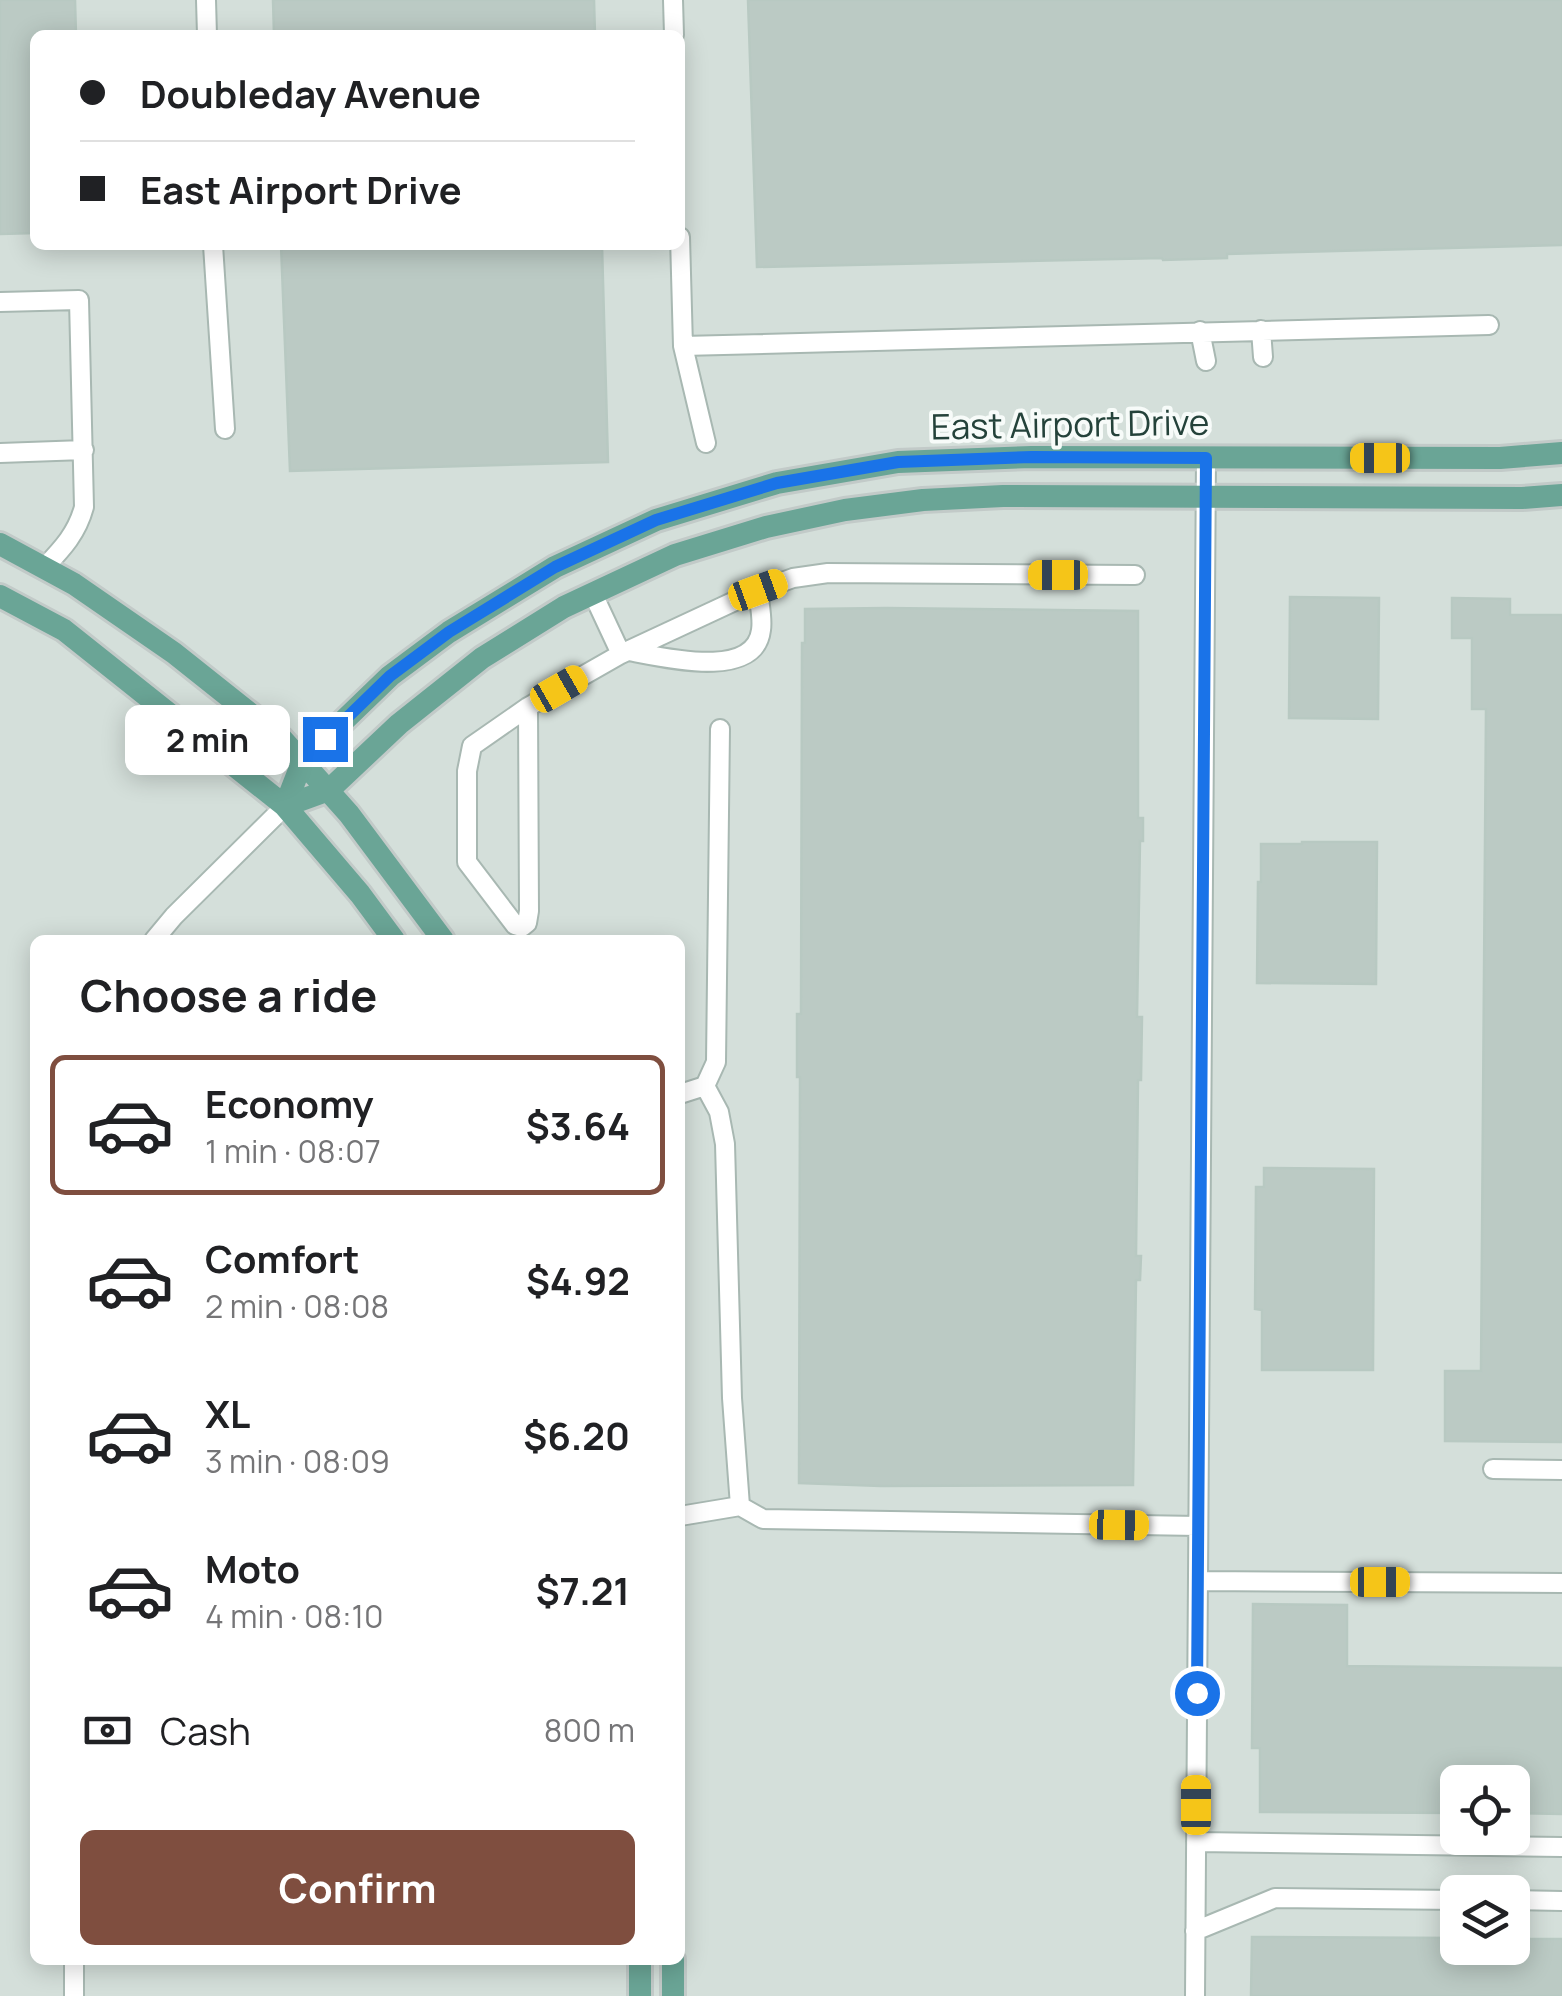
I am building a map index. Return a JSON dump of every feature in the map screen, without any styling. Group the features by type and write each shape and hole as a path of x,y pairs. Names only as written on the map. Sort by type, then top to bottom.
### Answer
{"main road":[{"name":"East Airport Drive","path":"285,806 303,760 390,676 449,632 555,567 656,520 777,483 898,462 1032,457 1500,458 1562,453"},
{"name":"East Airport Drive","path":"285,806 329,790 399,724 482,658 564,607 675,556 766,527 845,510 987,497 1562,495"},
{"path":"0,544 74,584 174,654 282,738 349,814 439,935"},
{"path":"0,596 64,630 285,806 390,935"},
{"path":"640,1965 640,1996"},
{"path":"673,1965 673,1996"}],"street":[{"path":"206,0 208,30"},
{"path":"673,0 674,30"},
{"path":"214,250 225,429"},
{"path":"680,250 683,346 706,443"},
{"path":"0,302 79,300 84,506 79,526 68,544 44,568"},
{"path":"683,346 1489,325"},
{"path":"1262,330 1263,357"},
{"path":"1200,332 1206,361"},
{"path":"0,453 84,450"},
{"path":"1194,1996 1206,458"},
{"path":"528,707 529,911 522,926 515,925 468,862 467,772 472,746 528,707 624,652 758,590 793,578 828,573 1136,576"},
{"path":"624,652 712,662 743,658 753,649 761,631 758,590"},
{"path":"593,594 624,652"},
{"path":"685,1092 705,1086 716,1062 720,729"},
{"path":"158,935 285,806"},
{"path":"705,1086 718,1112 725,1144 732,1398 740,1506"},
{"path":"1494,1469 1562,1470"},
{"path":"685,1515 740,1506 763,1519 1198,1526"},
{"path":"1198,1582 1562,1583"},
{"path":"1196,1842 1562,1847"},
{"path":"1195,1931 1274,1898 1440,1900"},
{"path":"1530,1900 1562,1901"},
{"path":"74,1965 74,1996"}],"shaded area":[{"path":"0,0 1562,0 1562,1996 0,1996"}],"building":[{"path":"0,0 75,0 76,30 30,30 30,233 0,234"},
{"path":"273,0 594,0 595,30 274,30"},
{"path":"748,0 1562,0 1562,245 1227,254 1227,258 1163,260 757,267"},
{"path":"281,250 602,250 608,462 290,471"},
{"path":"1290,597 1379,598 1378,719 1289,718"},
{"path":"1452,598 1510,599 1510,615 1562,615 1562,1442 1445,1441 1445,1371 1481,1371 1486,709 1472,709 1472,638 1452,638"},
{"path":"805,609 1138,611 1138,818 1143,818 1143,841 1137,1017 1142,1017 1136,1256 1141,1256 1140,1280 1136,1280 1133,1485 799,1483 797,1014 801,1014"},
{"path":"1377,842 1376,984 1257,983 1261,844"},
{"path":"1264,1168 1374,1169 1373,1370 1262,1370 1262,1310 1255,1309 1256,1187 1264,1187"},
{"path":"1253,1604 1347,1605 1347,1666 1562,1668 1562,1814 1530,1813 1530,1765 1440,1765 1440,1813 1260,1812 1260,1748 1252,1748"},
{"path":"1252,1937 1440,1938 1440,1965 1530,1965 1530,1939 1562,1939 1562,1996 1251,1996"}],"route":[{"path":"325,739 390,676 449,632 555,567 656,520 777,483 898,462 1032,457 1206,458 1197,1693"}]}
